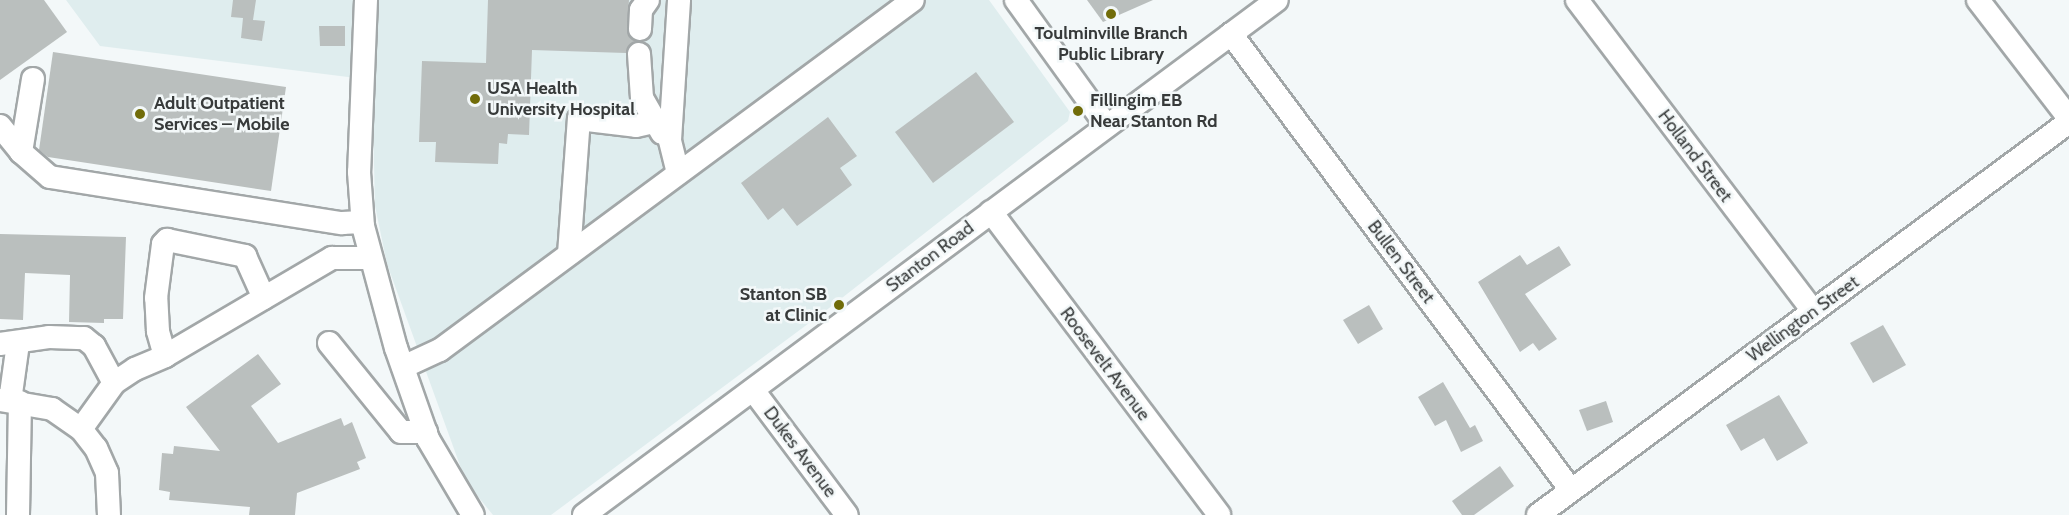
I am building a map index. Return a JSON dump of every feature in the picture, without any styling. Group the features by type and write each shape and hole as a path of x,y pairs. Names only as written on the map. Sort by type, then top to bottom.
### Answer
{"street":[{"path":"366,0 359,172 362,222 370,258 403,367 426,432 437,458 473,515"},
{"path":"640,29 641,10 648,0"},
{"path":"678,173 670,140 679,0"},
{"path":"403,367 440,350 913,0"},
{"path":"1016,0 1107,126"},
{"name":"Holland Street","path":"1577,0 1813,311"},
{"path":"1978,0 2069,120"},
{"name":"Stanton Road","path":"584,515 1231,34 1265,3"},
{"name":"Bullen Street","path":"1231,34 1571,490"},
{"path":"639,54 640,91 654,122 670,140"},
{"path":"21,152 33,79"},
{"path":"569,254 579,119 636,126 654,122"},
{"name":"Wellington Street","path":"1538,515 2069,120"},
{"path":"0,126 21,152 50,177 342,223 362,222"},
{"name":"Roosevelt Avenue","path":"991,212 1220,515"},
{"path":"165,356 158,331 156,298 163,244 167,240 245,256 264,298"},
{"path":"81,429 114,383 165,356 332,258 370,258"},
{"path":"18,515 10,401 9,344 49,337 84,338 94,346 114,383"},
{"path":"329,343 401,432 426,432"},
{"name":"Dukes Avenue","path":"753,390 847,515"},
{"path":"10,401 52,409 81,429 96,448 107,473 109,515"}],"shaded area":[{"path":"66,0 989,0 1070,112 1068,121 824,312 551,515 493,515 466,482 387,264 375,206 372,80 100,46"}],"building":[{"path":"0,0 44,0 67,32 0,80"},
{"path":"233,0 256,0 253,20 265,21 262,41 241,38 243,18 231,17"},
{"name":"USA Health University Hospital","path":"488,0 629,0 627,29 636,41 626,53 532,50 529,135 508,134 507,144 499,143 498,164 435,162 436,142 419,142 422,61 486,63"},
{"name":"Toulminville Branch Public Library","path":"1087,0 1153,0 1103,22"},
{"path":"319,26 345,26 345,46 320,46"},
{"path":"53,52 286,87 271,191 48,157 39,150"},
{"path":"976,72 1014,122 933,183 895,132"},
{"path":"828,117 857,156 840,168 852,185 797,226 783,208 768,220 741,183"},
{"path":"0,234 126,237 123,319 104,319 104,323 69,322 70,275 25,273 23,320 0,319"},
{"path":"1559,246 1571,265 1525,294 1557,339 1539,351 1533,343 1520,352 1478,282 1520,255 1527,265"},
{"path":"1369,305 1383,329 1358,344 1343,320"},
{"path":"1883,325 1906,365 1873,383 1850,343"},
{"path":"258,354 281,384 251,406 278,443 341,418 344,426 352,422 366,458 357,462 360,469 297,493 295,515 249,515 250,507 169,500 170,492 159,490 162,453 173,454 174,446 220,451 186,407"},
{"path":"1443,382 1470,428 1475,425 1483,441 1461,452 1446,420 1435,426 1418,397"},
{"path":"1779,395 1808,443 1777,461 1764,438 1741,451 1726,425"},
{"path":"1606,401 1613,422 1587,431 1579,410"},
{"path":"1500,466 1514,486 1474,515 1462,515 1452,501"}],"place":[{"name":"Toulminville Branch Public Library","path":"1111,14"},
{"name":"USA Health University Hospital","path":"475,99"},
{"name":"Fillingim EB Near Stanton Rd","path":"1078,111"},
{"name":"Adult Outpatient Services – Mobile","path":"140,114"},
{"name":"Stanton SB at Clinic","path":"839,305"}]}
